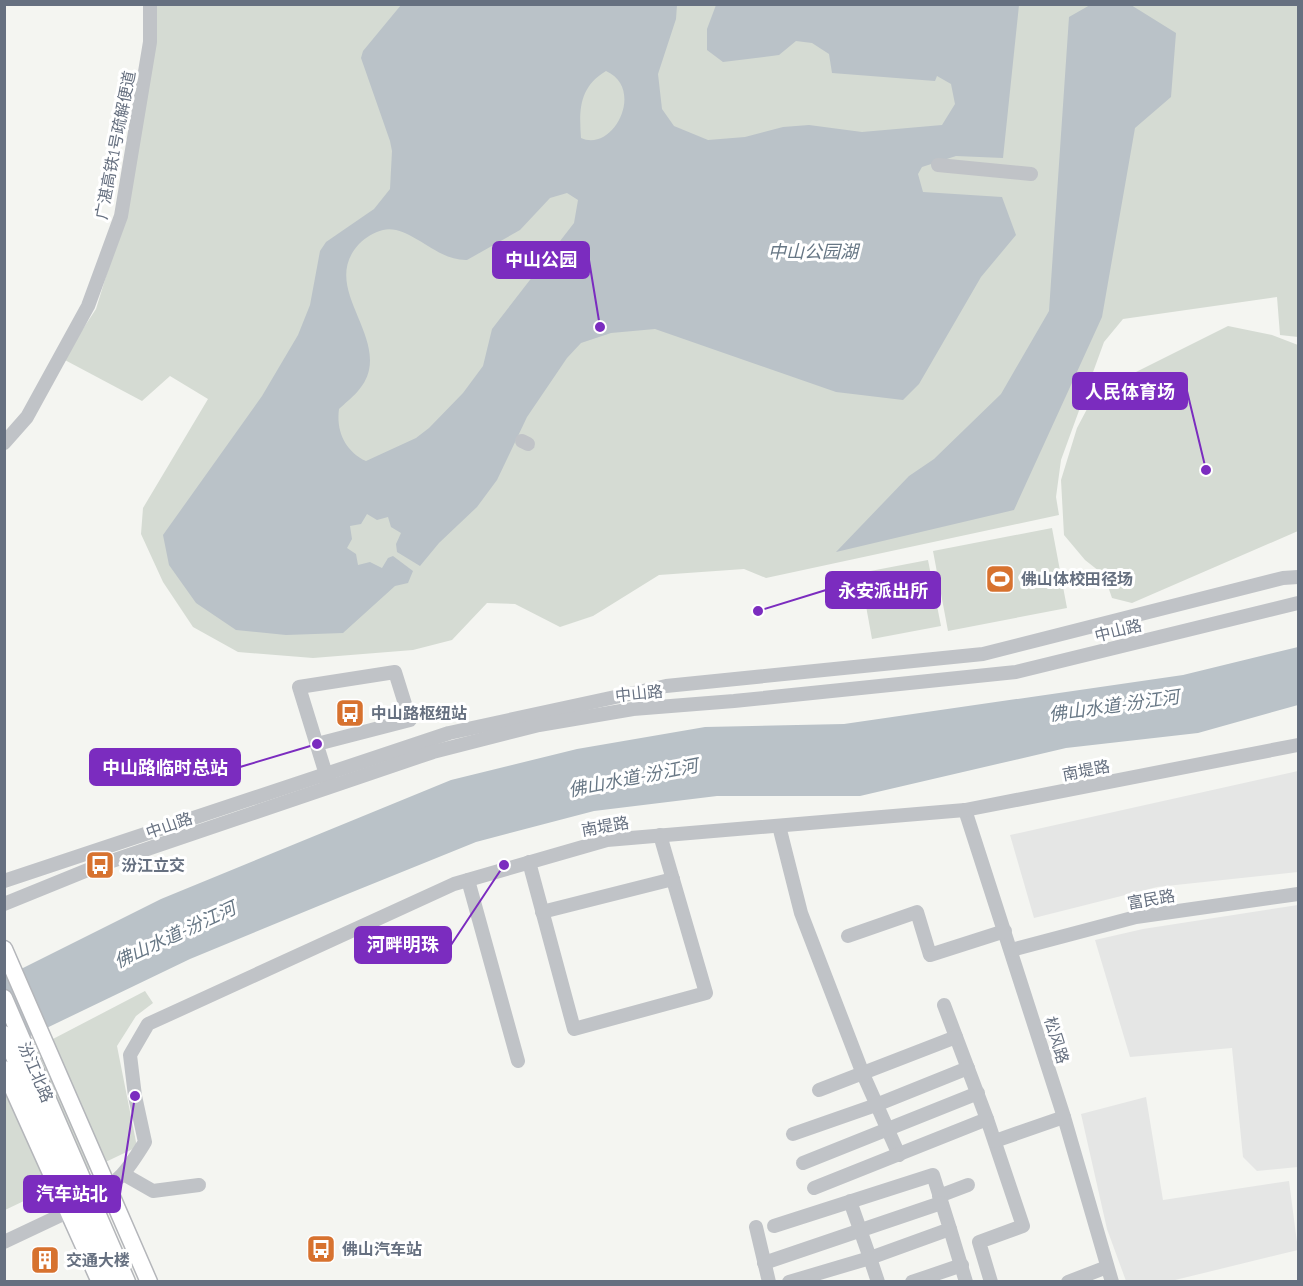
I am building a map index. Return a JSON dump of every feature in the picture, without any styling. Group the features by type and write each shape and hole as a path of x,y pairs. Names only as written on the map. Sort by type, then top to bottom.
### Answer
{"main road":[{"path":"4,950 149,1281"},
{"name":"汾江北路","path":"4,998 57,1154"},
{"name":"汾江北路","path":"4,1034 57,1154"},
{"path":"4,1070 57,1154 113,1281"},
{"path":"57,1154 80,1204 127,1281"},
{"path":"80,1204 100,1281"}],"street":[{"name":"广湛高铁1号疏解便道","path":"4,443 27,417 88,306 121,216 150,42 150,4"},
{"path":"938,165 1031,174"},
{"name":"中山路","path":"4,881 449,733 666,686 983,654 1283,578 1299,576"},
{"name":"中山路","path":"4,904 100,865 434,752 538,725 633,709 1016,672 1299,603"},
{"path":"317,744 411,720 394,672 299,687 330,788"},
{"name":"南堤路","path":"4,1242 108,1189 125,1174 146,1142 135,1096 130,1055 148,1024 468,880 607,840 965,810 1299,745"},
{"name":"松风路","path":"965,810 1064,1117 1112,1281"},
{"path":"779,826 801,913 863,1074 899,1155"},
{"path":"529,862 574,1029 706,993 660,835"},
{"path":"542,912 673,879"},
{"path":"468,880 518,1061"},
{"name":"富民路","path":"1011,950 1136,917 1299,894"},
{"path":"848,936 917,912 930,955 1005,931"},
{"path":"944,1005 978,1093 1023,1226 979,1242 991,1281"},
{"path":"819,1090 957,1037"},
{"path":"793,1134 876,1105 968,1068"},
{"path":"803,1163 978,1093"},
{"path":"995,1141 1064,1117"},
{"path":"814,1188 987,1119"},
{"path":"125,1174 153,1191 199,1185"},
{"path":"774,1226 933,1175 966,1281"},
{"path":"764,1263 940,1200 968,1185"},
{"path":"850,1201 878,1281"},
{"path":"756,1227 769,1281"},
{"path":"789,1281 870,1258 950,1229"},
{"path":"912,1281 962,1265"},
{"path":"1068,1281 1107,1267"}],"shaded area":[{"path":"154,5 1298,5 1298,337 1280,335 1277,297 1123,319 1104,342 1061,460 1056,497 1059,515 766,578 744,569 659,575 593,616 560,627 515,604 487,603 452,640 413,650 313,658 238,652 193,627 163,582 141,534 143,508 208,399 170,376 142,401 63,359 96,309 111,260"},
{"path":"1228,326 1272,335 1298,345 1298,531 1132,603 1112,598 1104,575 1085,560 1064,535 1061,480 1077,428 1096,392"},
{"name":"佛山体校田径场","path":"1052,528 1067,608 948,631 933,551"},
{"path":"928,560 941,626 872,639 860,573"},
{"path":"1298,771 1298,872 1157,887 1034,918 1010,835"},
{"path":"1298,905 1298,1167 1257,1171 1243,1157 1232,1048 1130,1057 1095,940 1143,929"},
{"path":"145,991 153,1003 136,1016 117,1046 137,1147 5,1210 5,1064"},
{"path":"1146,1097 1163,1200 1289,1181 1298,1250 1171,1281 1126,1281 1107,1229 1081,1114"}],"water":[{"name":"中山公园湖","path":"401,5 677,5 676,19 658,74 662,109 674,126 708,140 745,137 783,127 809,125 862,132 942,125 955,104 951,84 937,76 935,81 832,73 829,54 812,43 796,41 779,55 723,62 707,50 707,29 716,5 1019,5 1003,158 956,156 922,167 918,174 923,192 1002,197 1016,235 981,277 919,384 903,400 836,392 655,329 611,333 581,343 567,358 527,417 497,480 477,507 439,543 420,566 397,552 396,544 401,533 391,527 388,517 377,520 367,514 361,524 350,526 352,539 347,548 356,554 358,565 370,562 382,568 388,558 393,556 413,571 408,583 395,586 343,633 286,635 236,630 196,603 169,565 163,535 262,396 298,335 310,305 320,251 326,242 374,209 390,189 392,151 361,58 363,51","holes":["606,71 618,80 623,91 624,104 620,117 614,128 604,136 593,140 581,138 580,118 583,100 590,84","567,193 578,200 574,223 492,329 483,366 463,393 416,438 366,461 352,452 341,432 338,417 339,409 361,387 369,370 370,354 348,290 346,275 349,259 359,244 376,232 393,230 403,232 444,255 467,260 520,230 550,198"]},
{"path":"1090,5 1131,5 1176,33 1171,97 1135,128 1102,317 1014,510 836,552 909,476 934,459 1001,394 1049,311 1069,17"},
{"name":"佛山水道-汾江河","path":"1298,647 1298,705 1198,733 1066,748 860,796 717,796 594,811 476,842 190,959 5,1048 5,977 161,899 451,780 577,749 705,727 844,724 1183,675"}],"place":[{"name":"中山公园","path":"600,327"},
{"name":"人民体育场","path":"1206,470"},
{"name":"佛山体校田径场","path":"1000,579"},
{"name":"永安派出所","path":"758,611"},
{"name":"中山路枢纽站","path":"350,713"},
{"name":"中山路临时总站","path":"317,744"},
{"name":"汾江立交","path":"100,865"},
{"name":"河畔明珠","path":"504,865"},
{"name":"汽车站北","path":"135,1096"},
{"name":"佛山汽车站","path":"321,1249"},
{"name":"交通大楼","path":"45,1260"}]}
